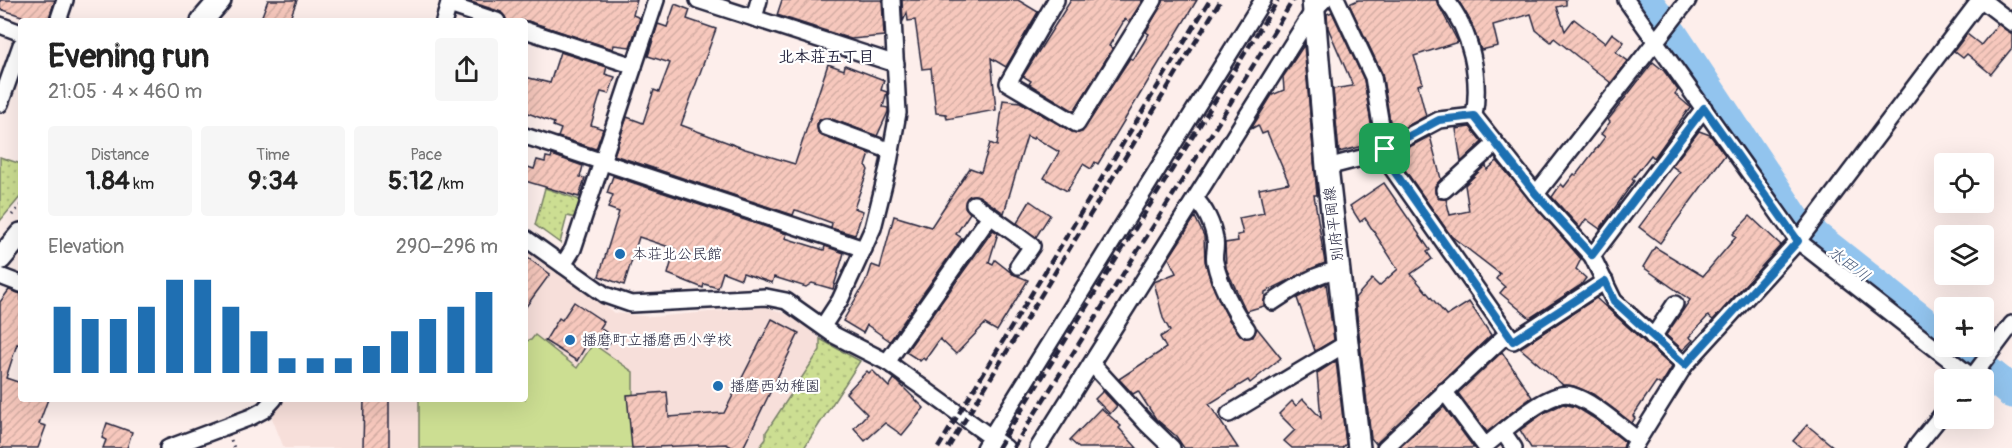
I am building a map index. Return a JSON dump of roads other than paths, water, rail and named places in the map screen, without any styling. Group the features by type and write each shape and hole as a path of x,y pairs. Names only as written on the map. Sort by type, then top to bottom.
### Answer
{"main road":[{"path":"205,18 220,0"},
{"name":"別府平岡線","path":"1317,4 1327,167 1359,448"},
{"path":"0,259 18,238"}],"street":[{"path":"59,18 65,0"},
{"path":"563,265 573,249 656,0"},
{"path":"698,0 896,64"},
{"path":"754,18 759,0"},
{"path":"823,326 840,300 873,228 891,150 898,113 892,0"},
{"path":"1056,0 1008,83 1077,124 1154,0"},
{"path":"987,443 1263,0"},
{"path":"1337,0 1374,77 1387,161 1391,169 1513,341 1605,281"},
{"path":"1446,0 1465,29 1475,82 1474,116 1536,194 1592,255 1614,301 1685,365"},
{"path":"1626,0 1657,40 1798,241 1960,369"},
{"path":"1536,194 1688,0"},
{"path":"1444,391 1485,446 1558,394 1569,394 1635,443 1685,365 1798,241 1981,0 2012,23"},
{"path":"445,18 449,3 489,18"},
{"path":"1038,448 1317,4"},
{"path":"0,25 18,32"},
{"path":"528,31 634,66"},
{"path":"0,104 18,53"},
{"path":"1592,255 1704,108"},
{"path":"1327,167 1373,155 1439,120 1474,116"},
{"path":"826,127 891,150"},
{"path":"528,137 864,249"},
{"path":"1444,190 1495,144"},
{"path":"1195,199 1203,206 1216,240 1214,261 1230,316 1247,329"},
{"path":"974,204 1032,246 1018,266"},
{"path":"887,362 990,216"},
{"path":"528,240 605,295 630,304 766,297 786,301 850,345 887,362 987,443 1006,448"},
{"path":"1273,302 1312,279 1327,272 1339,270"},
{"path":"0,276 18,283"},
{"path":"1653,337 1676,304"},
{"path":"1978,369 2012,324"},
{"path":"1385,448 1507,334"},
{"path":"1229,414 1347,343"},
{"path":"1092,364 1172,448"},
{"path":"168,448 251,417 264,410 271,402"},
{"path":"1915,448 1934,424"},
{"path":"1503,432 1514,448"}],"waterway":[{"name":"水田川","path":"1645,0 1671,34 1796,222 1934,331"},
{"name":"水田川","path":"1968,357 2012,392"}],"railway":[{"path":"938,448 1210,0"},
{"path":"948,448 1221,0"},
{"path":"998,448 1278,0"},
{"path":"1013,448 1209,138 1293,0"}],"place":[{"name":"本荘北公民館","path":"620,254"},
{"name":"播磨町立播磨西小学校","path":"570,340"},
{"name":"播磨西幼稚園","path":"718,386"}],"district":[{"name":"北本荘五丁目","path":"826,57"}]}
